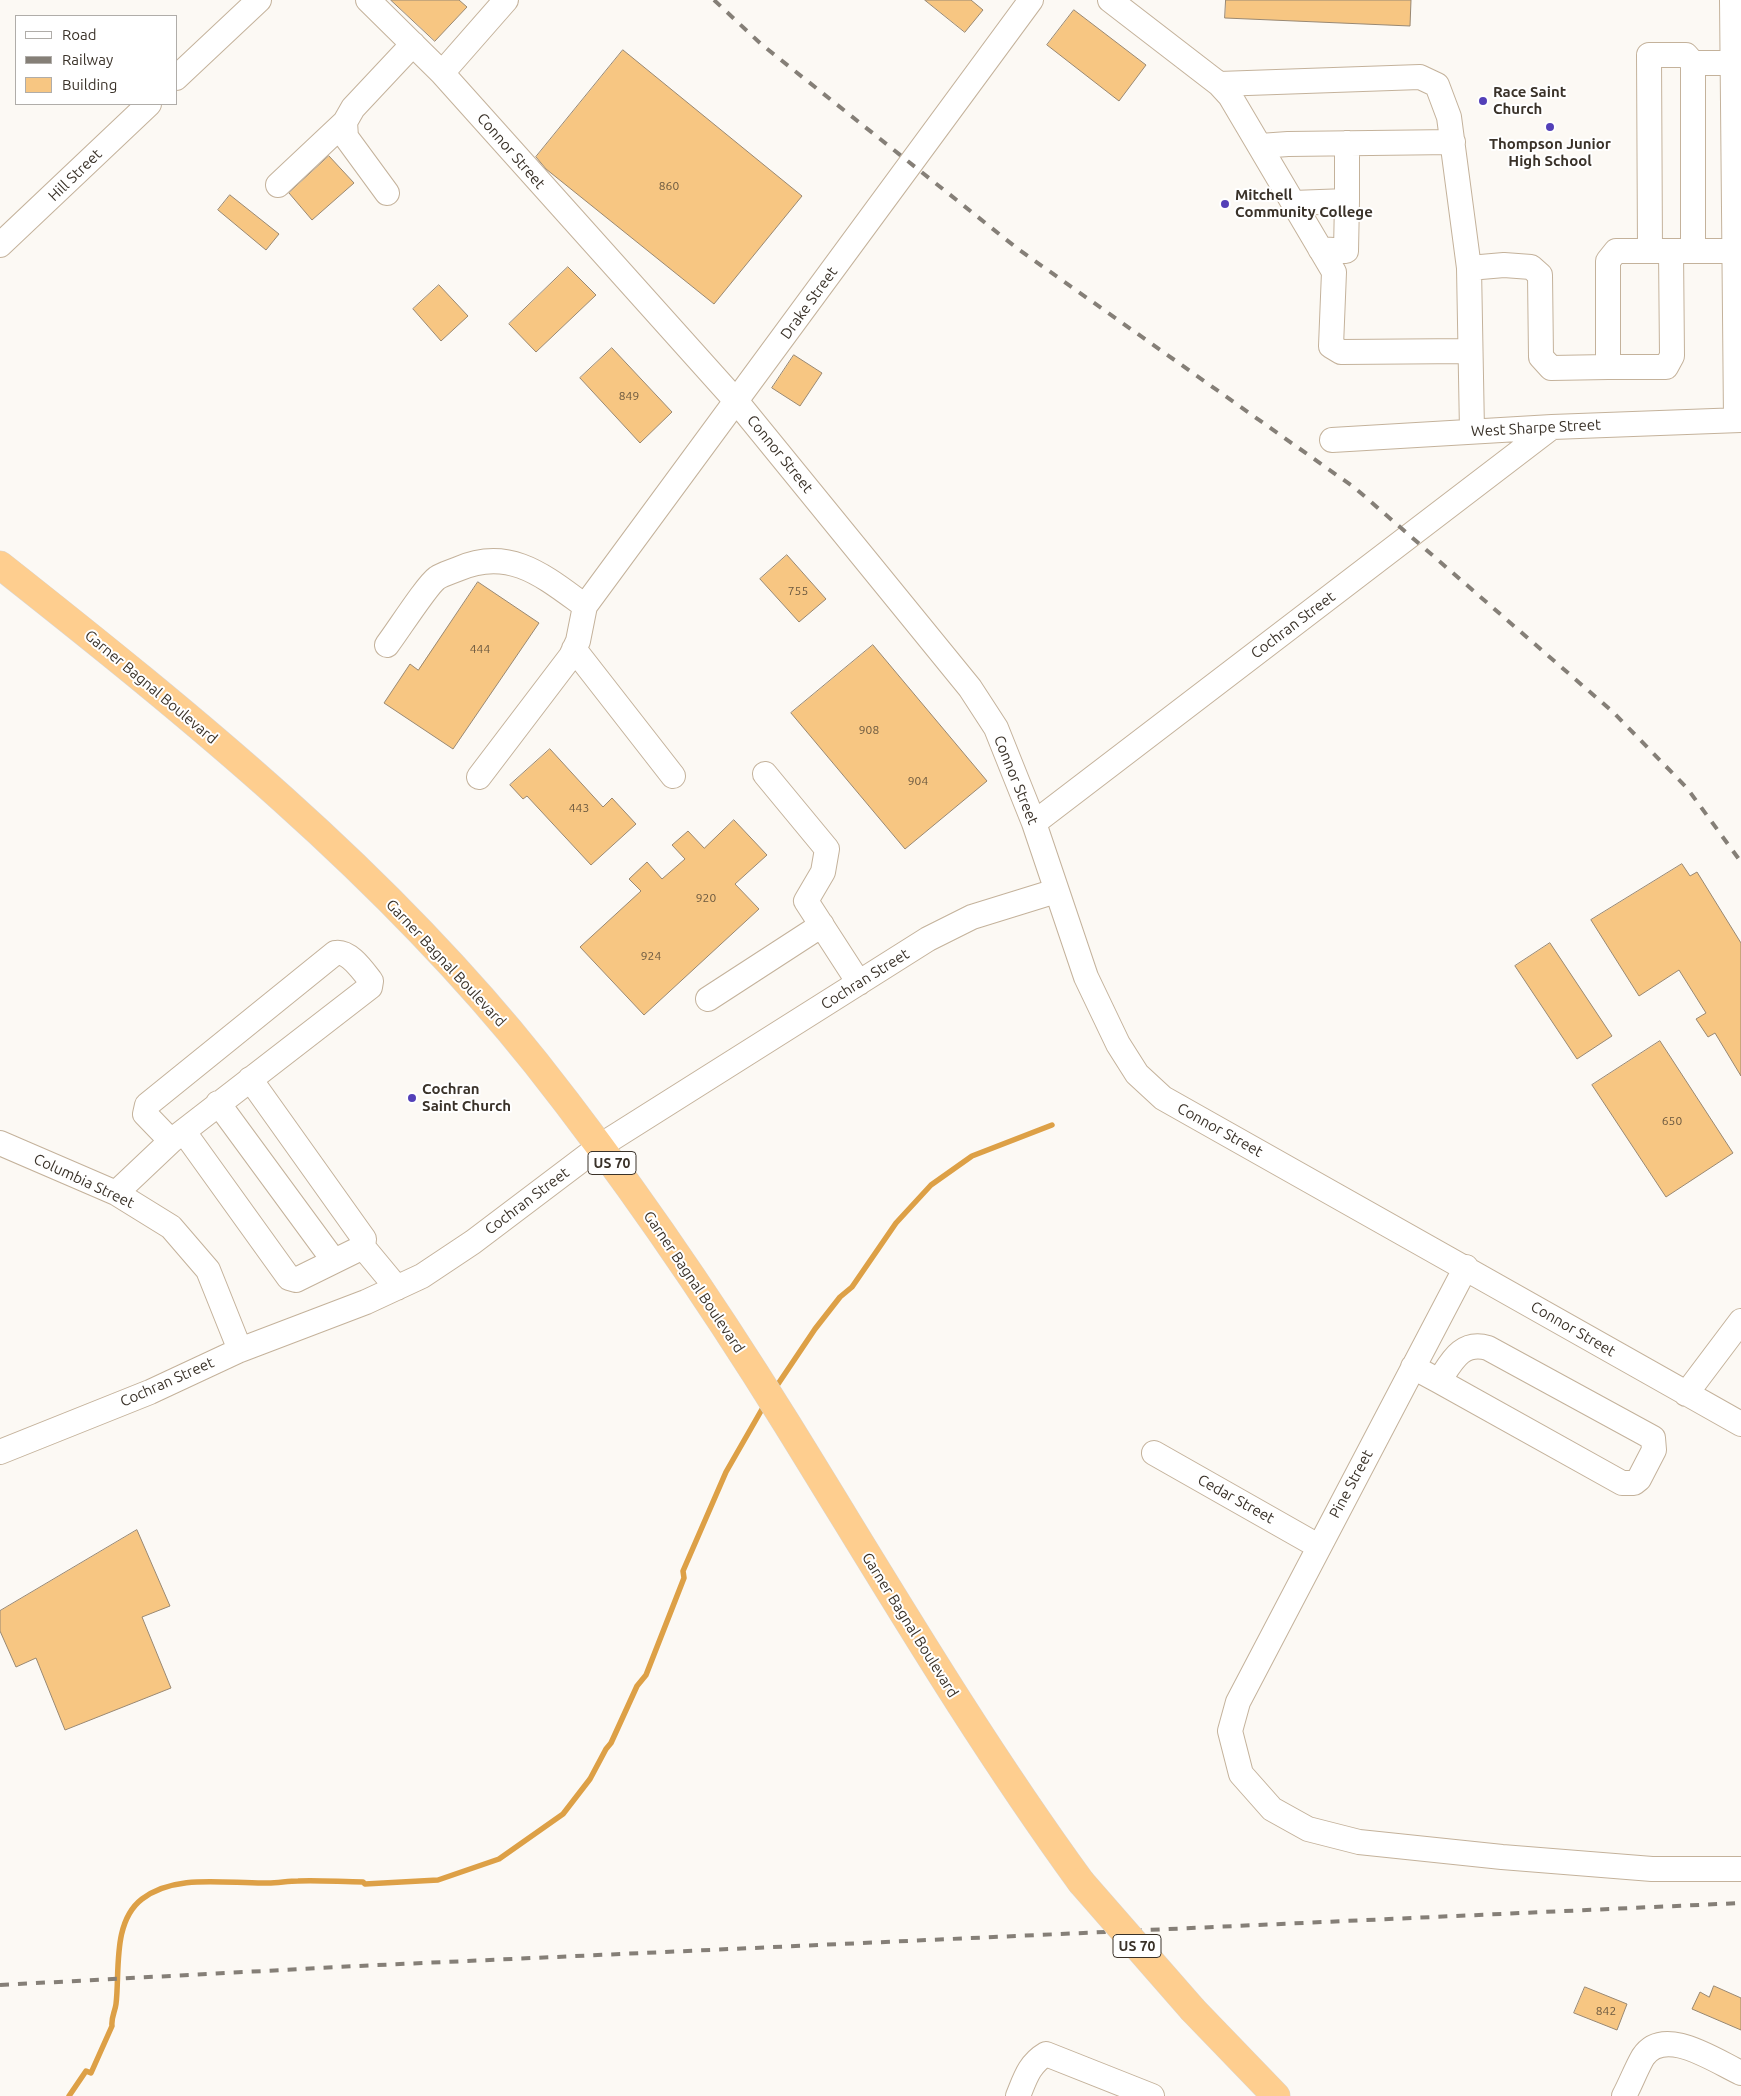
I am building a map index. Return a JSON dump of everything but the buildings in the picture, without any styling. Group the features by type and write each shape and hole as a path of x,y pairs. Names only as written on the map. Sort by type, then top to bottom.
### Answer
{"highway":[{"name":"Garner Bagnal Boulevard","path":"0,564 135,671 320,832 464,978 534,1061 600,1146 667,1240 770,1397 982,1740 1081,1882 1192,2010 1276,2096"}],"street":[{"path":"178,76 258,0"},
{"name":"Connor Street","path":"368,0 442,73 737,402 970,688 996,728 1034,823 1086,977 1118,1044 1137,1074 1162,1098 1466,1267 1741,1424"},
{"path":"442,73 506,0"},
{"name":"Drake Street","path":"585,606 1031,0"},
{"path":"1110,0 1219,84 1230,96 1334,272 1331,346 1341,352 1470,351"},
{"path":"1732,0 1739,420"},
{"path":"278,185 345,122 353,108 413,44"},
{"path":"1469,268 1504,265 1531,267 1540,275 1541,358 1551,368 1666,367 1672,356 1671,251 1649,55 1686,55 1694,63 1733,63"},
{"path":"1671,251 1694,63"},
{"path":"1219,84 1420,77 1437,85 1449,117 1469,268 1472,431"},
{"name":"Hill Street","path":"0,245 148,105"},
{"path":"345,122 346,137 387,193"},
{"path":"1260,146 1453,142"},
{"path":"1320,249 1346,251 1347,143"},
{"path":"1293,203 1347,201"},
{"path":"1608,367 1608,261 1616,251 1735,250"},
{"name":"West Sharpe Street","path":"1332,440 1552,427 1739,420"},
{"name":"Cochran Street","path":"1034,823 1552,427"},
{"path":"388,645 436,578 470,563 498,561 522,564 544,576 585,606 574,649 479,777"},
{"path":"574,649 673,776"},
{"path":"765,774 827,849 823,872 806,900 859,983"},
{"name":"Cochran Street","path":"0,1452 150,1392 240,1350 366,1302 422,1276 473,1242 600,1146 928,939 972,918 1056,891"},
{"path":"708,999 822,925"},
{"path":"116,1193 177,1137 218,1103 370,987 371,981 346,955 335,953 147,1105 145,1114 177,1137 289,1278 296,1280 363,1247"},
{"path":"250,1078 364,1239 363,1247 397,1288"},
{"path":"218,1103 334,1261"},
{"name":"Columbia Street","path":"0,1143 116,1193 171,1227 208,1270 240,1350"},
{"name":"Pine Street","path":"1466,1267 1318,1546 1238,1702 1230,1731 1241,1774 1272,1809 1308,1830 1359,1842 1502,1857 1652,1868 1741,1869"},
{"path":"1686,1394 1741,1321"},
{"path":"1413,1367 1439,1382 1622,1484 1634,1483 1639,1479 1654,1450 1652,1438 1488,1348 1476,1346 1457,1354 1439,1382"},
{"name":"Cedar Street","path":"1154,1453 1318,1546"},
{"path":"1624,2096 1644,2056 1657,2044 1675,2042 1741,2073"},
{"path":"1018,2096 1029,2069 1037,2059 1046,2054 1152,2096"}],"waterway":[{"path":"774,1390 815,1329 840,1297 852,1287 896,1223 931,1185 972,1156 1052,1125"},
{"path":"69,2096 86,2071 91,2073 112,2026 116,2004 119,1948 126,1921 132,1909 142,1899 155,1891 170,1886 202,1882 268,1883 314,1881 363,1882 365,1884 438,1880 499,1859 563,1814 590,1779 611,1743 637,1686 646,1675 684,1578 683,1571 726,1472 765,1404"}],"railway":[{"path":"714,0 761,44 1018,249 1355,488 1613,712 1687,788 1741,862"},
{"path":"0,1985 357,1966 1741,1903"}],"place":[{"name":"Race Saint Church","path":"1483,101"},
{"name":"Thompson Junior High School","path":"1550,127"},
{"name":"Mitchell Community College","path":"1225,204"},
{"name":"Cochran Saint Church","path":"412,1098"}]}
